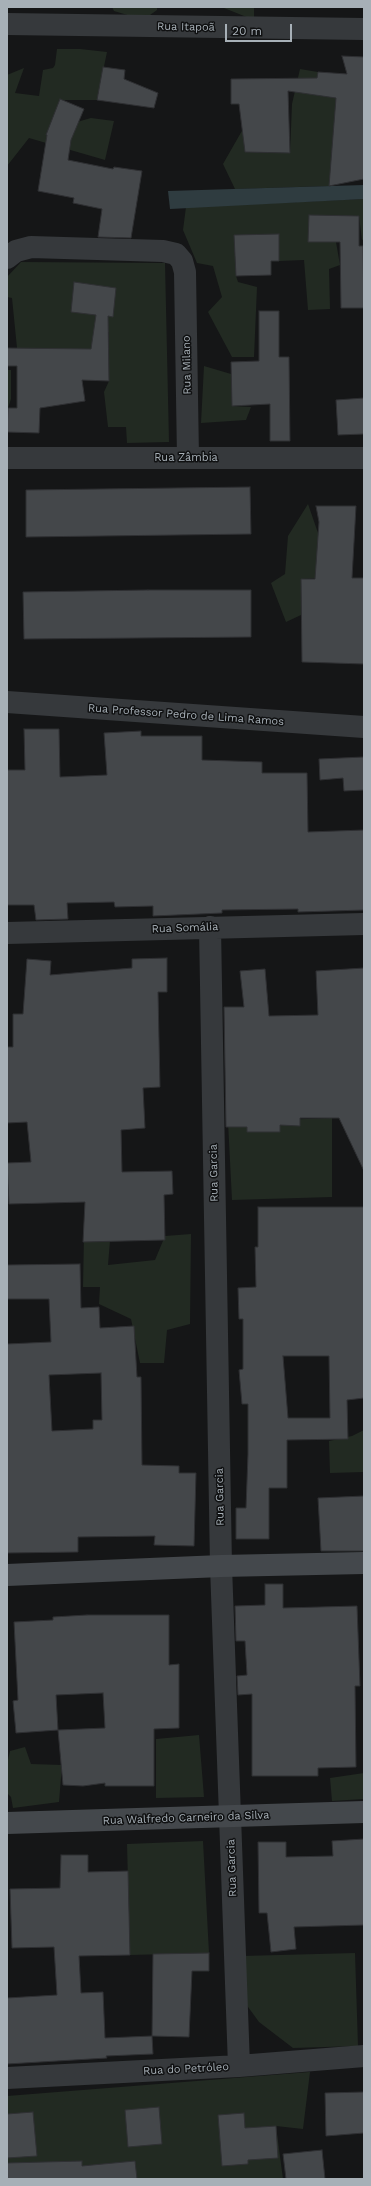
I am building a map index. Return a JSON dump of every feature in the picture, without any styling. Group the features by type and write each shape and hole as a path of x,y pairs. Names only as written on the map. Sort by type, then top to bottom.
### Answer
{"main road":[{"path":"7,1575 221,1566 364,1563"},
{"name":"Rua Walfredo Carneiro da Silva","path":"7,1823 364,1812"}],"street":[{"name":"Rua Itapoã","path":"7,24 364,29"},
{"name":"Rua Milano","path":"7,258 16,251 31,247 163,251 176,254 182,260 185,272 188,458"},
{"name":"Rua Zâmbia","path":"7,458 364,458"},
{"name":"Rua Professor Pedro de Lima Ramos","path":"7,702 364,727"},
{"name":"Rua Somália","path":"7,933 364,924"},
{"name":"Rua Garcia","path":"210,927 221,1566 239,2066"},
{"name":"Rua do Petróleo","path":"7,2078 239,2066 364,2056"}],"shaded area":[{"path":"112,7 157,7 157,10 150,15 134,17 114,11"},
{"path":"221,7 254,7 254,20 224,8"},
{"path":"57,49 80,49 107,52 97,100 60,100 46,135 69,144 77,122 91,118 114,121 105,160 29,138 7,166 7,75 24,68 15,93 39,96 43,70 53,68 55,65"},
{"path":"300,69 318,72 315,95 336,98 329,186 235,189 223,164 243,129 245,152 290,153 292,104"},
{"path":"364,185 364,199 170,209 168,191"},
{"path":"364,199 364,239 362,240 359,216 309,215 336,242 340,265 329,269 330,309 308,310 304,260 279,261 279,234 234,235 236,276 238,282 257,287 254,357 232,357 208,312 222,297 213,266 197,263 183,230 186,207"},
{"path":"21,262 165,263 169,442 127,443 126,427 108,427 104,392 109,381 109,332 95,332 91,350 17,348 12,298 7,297 7,277"},
{"path":"204,366 231,374 232,406 251,407 246,420 201,423"},
{"path":"7,370 11,370 11,399 8,408 7,432"},
{"path":"308,504 318,533 319,522 316,574 319,578 301,579 301,615 286,622 271,583 285,574 288,536"},
{"path":"332,1118 332,1197 232,1200 228,1122"},
{"path":"191,1234 190,1324 167,1330 164,1363 140,1363 131,1319 99,1304 100,1287 83,1287 84,1235 110,1241 108,1265 155,1260 165,1236"},
{"path":"364,1430 364,1472 330,1473 329,1441 352,1436"},
{"path":"199,1735 204,1797 156,1798 156,1739"},
{"path":"25,1747 31,1764 62,1765 59,1802 13,1808 11,1797 7,1793 7,1764 10,1751"},
{"path":"364,1773 364,1799 332,1801 330,1778"},
{"path":"203,1841 209,1953 130,1955 127,1844"},
{"path":"355,1953 358,2046 293,2048 259,2022 243,2000 242,1956"},
{"path":"310,2072 303,2129 276,2126 283,2179 7,2179 7,2096"}],"building":[{"path":"342,56 364,57 364,179 329,186 336,98 288,91 290,153 245,152 239,104 231,104 231,79 317,78 318,72 347,74"},
{"path":"103,67 125,70 124,79 158,93 154,108 97,100"},
{"path":"60,99 84,109 71,140 68,160 113,169 114,167 142,171 131,238 98,237 102,209 73,203 74,198 38,191 46,135"},
{"path":"309,215 359,216 359,246 363,246 364,308 341,308 340,242 308,242"},
{"path":"279,234 279,261 271,261 271,275 236,276 234,235"},
{"path":"74,282 116,288 113,317 108,316 109,381 82,380 85,401 40,408 39,433 7,432 8,408 17,408 17,366 7,366 7,348 91,349 96,315 71,312"},
{"path":"259,311 279,311 279,357 289,357 290,441 270,441 270,404 232,406 231,362 259,361"},
{"path":"364,398 364,434 338,435 336,400"},
{"path":"250,487 251,534 26,537 26,490"},
{"path":"316,506 356,506 352,578 364,578 364,664 302,662 301,579 315,579 319,522"},
{"path":"251,590 251,637 24,639 23,592"},
{"path":"24,729 59,729 60,777 107,775 104,733 141,731 141,736 202,736 202,760 262,762 262,773 307,773 308,832 364,830 364,910 298,912 298,909 222,910 222,913 153,916 153,906 115,907 114,902 67,903 68,919 36,920 34,905 7,905 7,770 25,770"},
{"path":"364,757 364,790 344,791 343,778 320,780 319,759"},
{"path":"167,958 167,992 158,992 160,1087 143,1088 145,1128 121,1130 122,1172 172,1171 173,1194 164,1195 165,1240 83,1242 85,1202 9,1204 7,1163 31,1162 27,1122 7,1123 7,1047 13,1047 13,1014 23,1014 27,959 51,961 50,975 132,968 132,959"},
{"path":"364,968 364,1171 339,1118 300,1118 300,1126 280,1125 280,1132 247,1132 247,1127 226,1127 224,1007 244,1007 240,971 265,969 269,1016 318,1015 316,971"},
{"path":"258,1207 364,1207 364,1398 347,1400 348,1439 287,1440 287,1488 269,1488 269,1539 236,1539 236,1508 246,1508 248,1454 248,1404 242,1404 239,1370 243,1369 243,1319 239,1319 238,1288 256,1287 255,1247 258,1247","holes":["283,1356 329,1356 330,1418 288,1418"]},
{"path":"80,1264 81,1308 99,1307 100,1328 134,1326 137,1377 141,1377 142,1465 179,1466 179,1473 196,1473 194,1546 154,1545 155,1536 78,1537 78,1552 7,1553 7,1344 51,1342 49,1299 7,1299 7,1265","holes":["101,1373 102,1420 93,1420 93,1429 52,1431 49,1375"]},
{"path":"364,1496 364,1551 321,1551 318,1498"},
{"path":"265,1584 283,1584 283,1608 357,1606 360,1686 355,1686 356,1767 318,1768 318,1776 252,1776 252,1694 238,1695 237,1676 247,1675 245,1641 236,1641 235,1606 265,1605"},
{"path":"87,1615 169,1615 169,1665 179,1664 179,1728 154,1729 154,1786 105,1786 105,1783 83,1786 63,1785 58,1730 16,1733 13,1701 18,1700 14,1622 53,1620 53,1617","holes":["103,1693 105,1728 58,1730 56,1695"]},
{"path":"364,1839 364,1925 294,1927 296,1949 271,1952 267,1913 259,1913 258,1842 286,1842 286,1857 333,1856 332,1841"},
{"path":"61,1855 88,1855 88,1872 128,1871 130,1955 79,1956 81,1993 103,1992 105,2038 152,2036 153,2054 106,2056 107,2058 7,2064 7,1998 57,1995 54,1947 12,1948 10,1889 60,1888"},
{"path":"209,1953 209,1971 192,1971 189,2037 152,2036 153,1954"},
{"path":"364,2092 364,2133 326,2136 325,2093"},
{"path":"159,2107 162,2144 128,2147 125,2110"},
{"path":"33,2112 37,2156 7,2158 7,2114"},
{"path":"244,2113 245,2128 276,2126 278,2158 248,2160 248,2164 222,2166 218,2115"},
{"path":"322,2150 325,2179 286,2179 283,2154"},
{"path":"82,2161 82,2166 135,2161 137,2179 7,2179 7,2163"}]}
